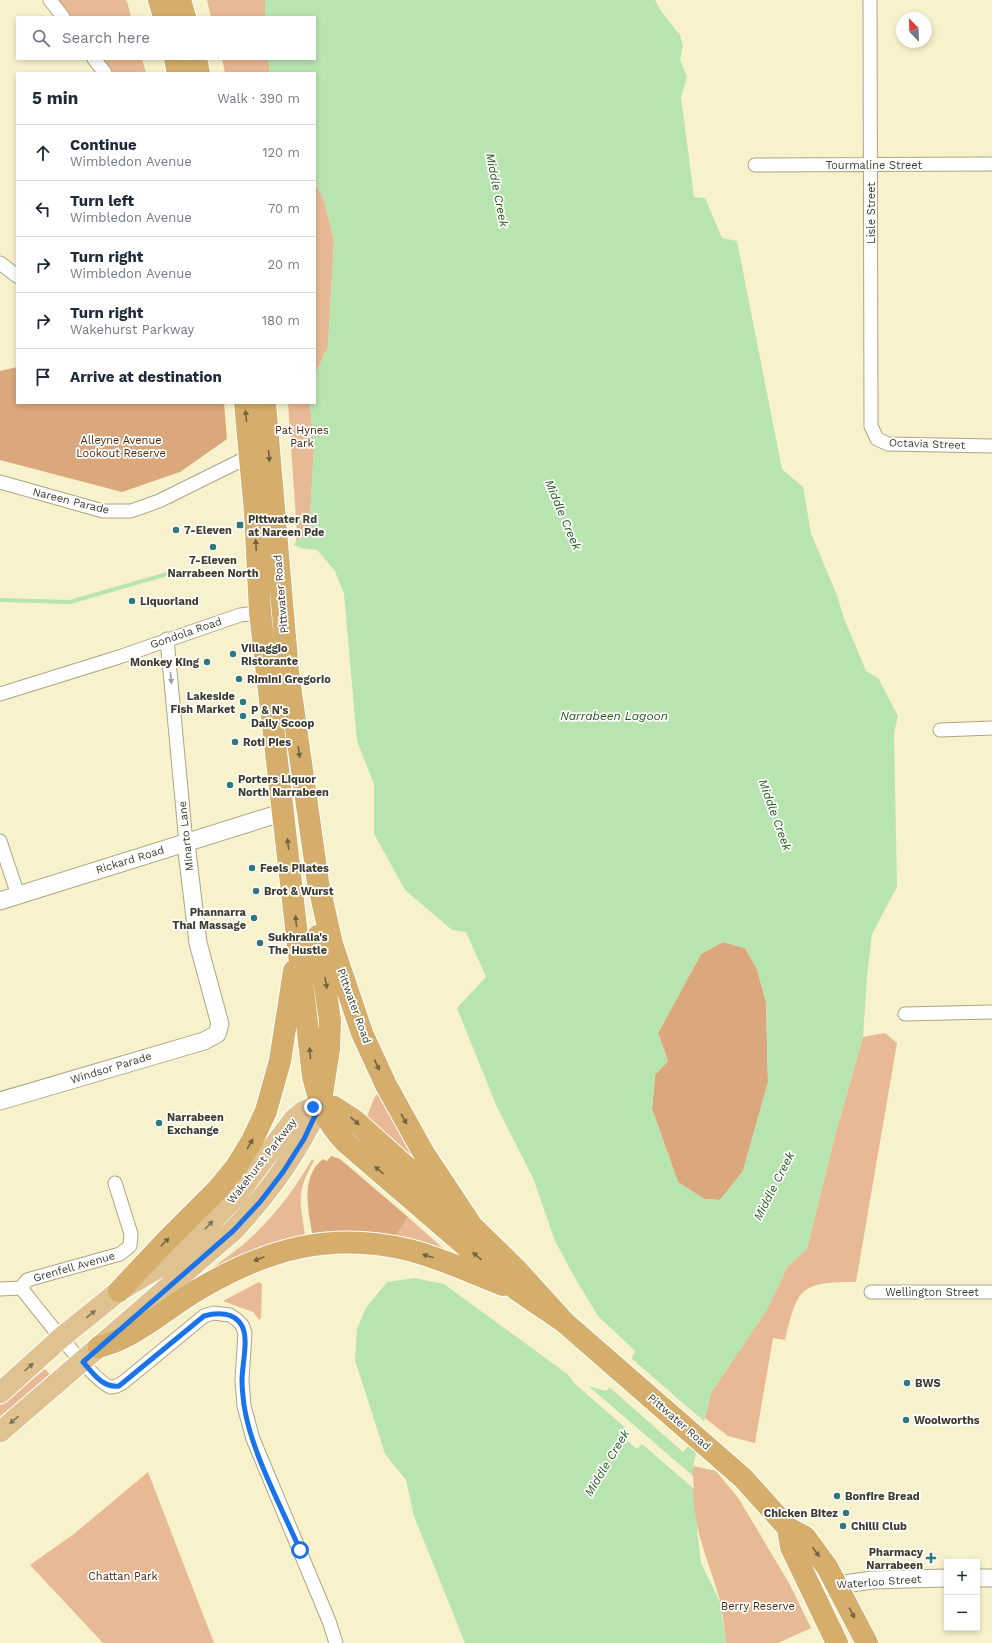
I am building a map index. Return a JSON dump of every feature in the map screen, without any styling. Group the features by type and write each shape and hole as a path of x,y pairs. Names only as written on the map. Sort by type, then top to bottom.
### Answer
{"highway":[{"path":"159,0 164,16"},
{"path":"180,0 185,16"},
{"path":"175,60 178,72"},
{"path":"196,60 199,72"},
{"name":"Pittwater Road","path":"245,404 260,612 313,1076 320,1105 328,1122 345,1142 517,1290 564,1322"},
{"name":"Pittwater Road","path":"265,404 288,672 318,882 334,950 362,1033 386,1085 419,1146 472,1226"},
{"path":"318,882 316,922 330,1021 329,1049 320,1105"},
{"path":"119,1291 218,1189 236,1167 252,1141 266,1111 280,1061 298,946"},
{"name":"Pittwater Road","path":"320,1105 334,1107 350,1117 472,1226 516,1269 564,1322 743,1478 788,1528 805,1537 827,1567 867,1643"},
{"path":"99,1348 126,1337 194,1292 230,1272 275,1253 316,1244 354,1241 410,1250 517,1290"},
{"path":"788,1528 791,1547 837,1643"}],"main road":[{"name":"Wakehurst Parkway","path":"0,1393 62,1337 119,1291 170,1261 206,1228 237,1195 294,1119 304,1111 320,1105"},
{"name":"Wakehurst Parkway","path":"0,1432 83,1362 233,1231 260,1202 283,1172 304,1139 320,1105"}],"street":[{"path":"50,0 62,16"},
{"name":"Lisle Street","path":"870,0 871,426"},
{"path":"95,60 104,72"},
{"name":"Tourmaline Street","path":"755,165 992,164"},
{"path":"0,263 16,275"},
{"name":"Octavia Street","path":"871,426 877,439 888,444 992,446"},
{"name":"Nareen Parade","path":"0,482 103,511 124,511 159,501 250,456"},
{"name":"Gondola Road","path":"0,694 119,657 167,639 240,615 282,610"},
{"name":"Minarto Lane","path":"167,639 186,843 198,943 220,1024 220,1030"},
{"path":"940,730 992,728"},
{"name":"Rickard Road","path":"0,901 284,812"},
{"path":"0,841 18,895"},
{"path":"905,1014 992,1012"},
{"name":"Windsor Parade","path":"0,1101 204,1041 217,1034 220,1030"},
{"name":"Grenfell Avenue","path":"0,1289 21,1288 27,1280 120,1254 130,1246 132,1234 114,1183"},
{"path":"21,1288 83,1362 104,1384 111,1387 119,1386 204,1316 213,1313 223,1314 238,1320 245,1332 242,1380 244,1406 253,1439 329,1620 336,1643"},
{"name":"Wellington Street","path":"871,1292 992,1292"},
{"name":"Waterloo Street","path":"811,1588 836,1584 892,1579 944,1578"},
{"path":"980,1578 992,1578"}],"green space":[{"path":"56,0 125,0 127,1 131,16 68,16"},
{"path":"207,0 265,0 265,16 211,16"},
{"path":"102,60 142,60 146,72 111,72"},
{"path":"222,60 268,60 270,72 225,72"},
{"path":"316,185 324,199 334,240 328,347 316,373"},
{"name":"Alleyne Avenue Lookout Reserve","path":"16,367 16,404 224,404 227,439 180,472 122,492 0,460 0,371"},
{"name":"Pat Hynes Park","path":"288,404 310,404 314,448 309,534 296,541 297,533"},
{"path":"723,942 745,948 757,969 766,1002 768,1082 743,1171 720,1200 704,1199 678,1182 652,1109 655,1075 668,1061 658,1033 701,954"},
{"path":"885,1033 897,1043 856,1282 837,1282 812,1287 804,1292 798,1299 789,1323 785,1340 773,1338 755,1443 728,1436 705,1418 711,1393 768,1308 787,1267 807,1249 836,1132 863,1037"},
{"path":"379,1092 433,1181 367,1117 374,1098"},
{"path":"331,1156 340,1159 408,1217 393,1240 313,1238 308,1207 308,1186 316,1167 323,1159 327,1161"},
{"path":"312,1159 314,1161 304,1181 301,1197 305,1235 198,1279 242,1245 264,1225 293,1188"},
{"path":"408,1217 445,1250 393,1240"},
{"path":"259,1282 262,1284 261,1318 259,1320 253,1312 223,1301"},
{"path":"45,1369 53,1378 0,1423 0,1405"},
{"name":"Berry Reserve","path":"693,1466 716,1471 739,1499 789,1583 811,1628 778,1643 726,1643 720,1600 704,1551 695,1516 691,1482"},
{"name":"Chattan Park","path":"148,1472 214,1643 103,1643 30,1565 74,1534"}],"water":[{"name":"Narrabeen Lagoon","path":"265,0 655,0 661,11 680,35 683,46 680,59 687,77 681,97 694,197 705,198 722,238 737,241 782,469 803,487 811,533 838,598 843,616 866,671 878,678 898,716 894,733 897,887 872,934 867,976 863,1037 836,1132 807,1249 787,1267 768,1308 711,1393 693,1466 691,1477 701,1563 720,1602 726,1643 465,1643 414,1516 406,1480 385,1454 355,1360 357,1329 366,1308 387,1282 414,1278 444,1284 581,1384 606,1391 625,1374 635,1351 598,1316 555,1241 533,1178 497,1107 457,1008 486,977 466,932 452,930 405,890 374,834 374,784 357,741 344,594 335,571 317,550 301,548 294,545 296,541 309,534 314,448 310,404 316,404 316,373 328,347 334,240 324,200 316,185 316,72 270,72 268,60 316,60 316,16 265,16","holes":["723,942 745,948 757,969 766,1002 768,1082 743,1171 720,1200 704,1199 678,1182 652,1109 655,1075 668,1061 658,1033 701,954"]}],"pier":[{"path":"630,1357 706,1423 704,1429 683,1452 608,1386 623,1373"},
{"path":"564,1369 585,1383 693,1476 694,1489 642,1444 637,1449 623,1437 628,1430 575,1384"}],"waterway":[{"path":"0,600 70,602 167,574"}],"place":[{"name":"Pittwater Rd at Nareen Pde","path":"240,525"},
{"name":"7-Eleven","path":"176,530"},
{"name":"7-Eleven Narrabeen North","path":"213,547"},
{"name":"Liquorland","path":"132,601"},
{"name":"Villaggio Ristorante","path":"233,654"},
{"name":"Monkey King","path":"207,662"},
{"name":"Rimini Gregorio","path":"239,679"},
{"name":"Lakeside Fish Market","path":"243,702"},
{"name":"P & N's Daily Scoop","path":"243,716"},
{"name":"Roti Pies","path":"235,742"},
{"name":"Porters Liquor North Narrabeen","path":"230,785"},
{"name":"Feels Pilates","path":"252,868"},
{"name":"Brot & Wurst","path":"256,891"},
{"name":"Phannarra Thai Massage","path":"254,918"},
{"name":"Sukhralia's The Hustle","path":"260,943"},
{"name":"Narrabeen Exchange","path":"159,1123"},
{"name":"BWS","path":"907,1383"},
{"name":"Woolworths","path":"906,1420"},
{"name":"Bonfire Bread","path":"837,1496"},
{"name":"Chicken Bitez","path":"846,1513"},
{"name":"Chilli Club","path":"843,1526"},
{"name":"Pharmacy Narrabeen","path":"931,1558"}],"route":[{"path":"300,1550 258,1455 244,1406 242,1380 245,1332 238,1320 230,1315 223,1314 213,1313 204,1316 197,1320 119,1386 111,1387 104,1384 83,1362 233,1231 260,1202 272,1188 304,1139 320,1105 313,1107"}],"water label":[{"name":"Middle Creek","path":"497,190"},
{"name":"Middle Creek","path":"563,515"},
{"name":"Middle Creek","path":"775,815"},
{"name":"Middle Creek","path":"774,1186"},
{"name":"Middle Creek","path":"607,1463"}]}
